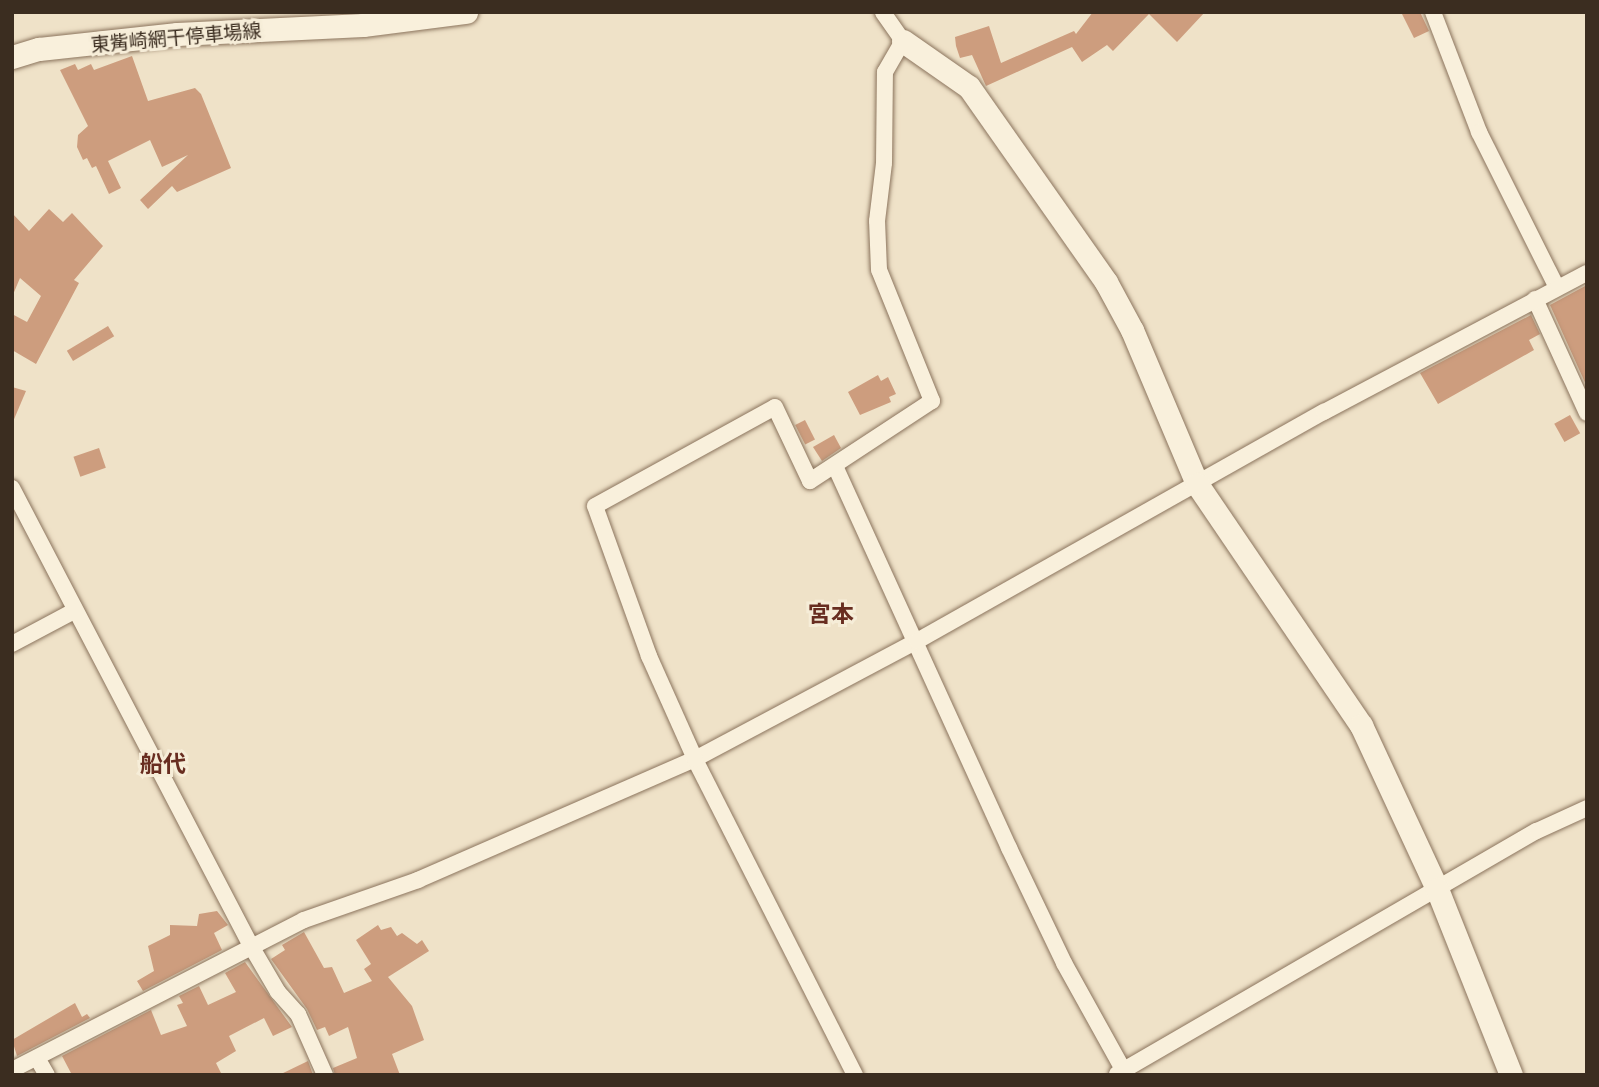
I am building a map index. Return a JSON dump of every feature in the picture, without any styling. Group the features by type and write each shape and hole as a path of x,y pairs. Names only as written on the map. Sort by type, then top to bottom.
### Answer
{"street":[{"name":"東觜崎網干停車場線","path":"12,57 39,49 177,34 363,25 466,12"},
{"path":"883,12 903,41 970,87 1106,282 1132,330 1197,484 1361,725 1437,889 1511,1075"},
{"path":"1433,12 1479,132 1556,286"},
{"path":"855,1075 695,759 649,656 595,506 775,407 810,481 932,401 879,270 877,221 884,163 885,72 903,41"},
{"path":"12,1070 304,920 418,880 695,759 917,641 1556,286 1587,273"},
{"path":"1535,299 1587,413"},
{"path":"835,466 1009,848 1064,963 1122,1073 1437,889 1587,808"},
{"path":"12,488 251,946 278,992 298,1014 325,1075"},
{"path":"12,644 74,611"},
{"path":"37,1058 47,1075"}],"building":[{"path":"1093,12 1205,12 1177,42 1149,14 1113,51 1107,45 1082,62 1072,47 986,86 972,55 960,58 956,46 955,37 989,26 1001,63 1074,31 1076,34"},
{"path":"1401,12 1420,12 1429,31 1414,38"},
{"path":"132,56 148,101 195,88 201,94 231,168 177,192 172,186 148,209 140,200 188,155 162,167 150,140 108,161 121,188 109,194 96,166 92,168 87,158 83,160 77,147 78,135 88,126 60,70 75,64 78,70 91,64 94,70"},
{"path":"49,209 63,222 72,213 103,246 74,280 79,283 36,364 12,350 12,314 27,322 41,296 20,278 12,297 12,213 29,231"},
{"path":"1587,285 1587,387 1550,305"},
{"path":"1531,315 1540,334 1529,340 1534,350 1438,404 1420,373"},
{"path":"108,326 114,336 73,361 67,351"},
{"path":"878,375 881,381 888,377 896,394 889,397 891,402 860,415 848,392"},
{"path":"12,387 26,391 12,424"},
{"path":"1570,415 1580,433 1564,442 1554,424"},
{"path":"805,420 815,440 805,445 795,425"},
{"path":"834,435 841,448 822,461 813,447"},
{"path":"99,448 106,468 80,477 73,457"},
{"path":"217,911 228,925 214,933 222,950 143,991 137,981 154,971 148,946 170,935 170,925 197,926 199,914"},
{"path":"378,925 381,930 391,927 397,936 402,933 417,944 422,940 429,951 388,977 412,1006 424,1040 392,1054 400,1075 335,1075 333,1068 357,1058 348,1027 329,1036 325,1027 317,1030 307,1009 271,959 285,950 282,945 304,932 324,968 332,967 344,993 372,981 364,969 371,964 356,940"},
{"path":"245,962 292,1027 273,1036 264,1018 229,1036 236,1051 216,1063 222,1075 72,1075 62,1056 151,1010 161,1035 187,1026 177,1005 183,1003 179,996 199,986 208,1005 236,992 225,973"},
{"path":"75,1003 82,1017 87,1014 90,1018 17,1056 12,1040"},
{"path":"308,1061 313,1075 279,1075"}],"district":[{"name":"宮本","path":"831,612"},
{"name":"船代","path":"163,762"}]}
